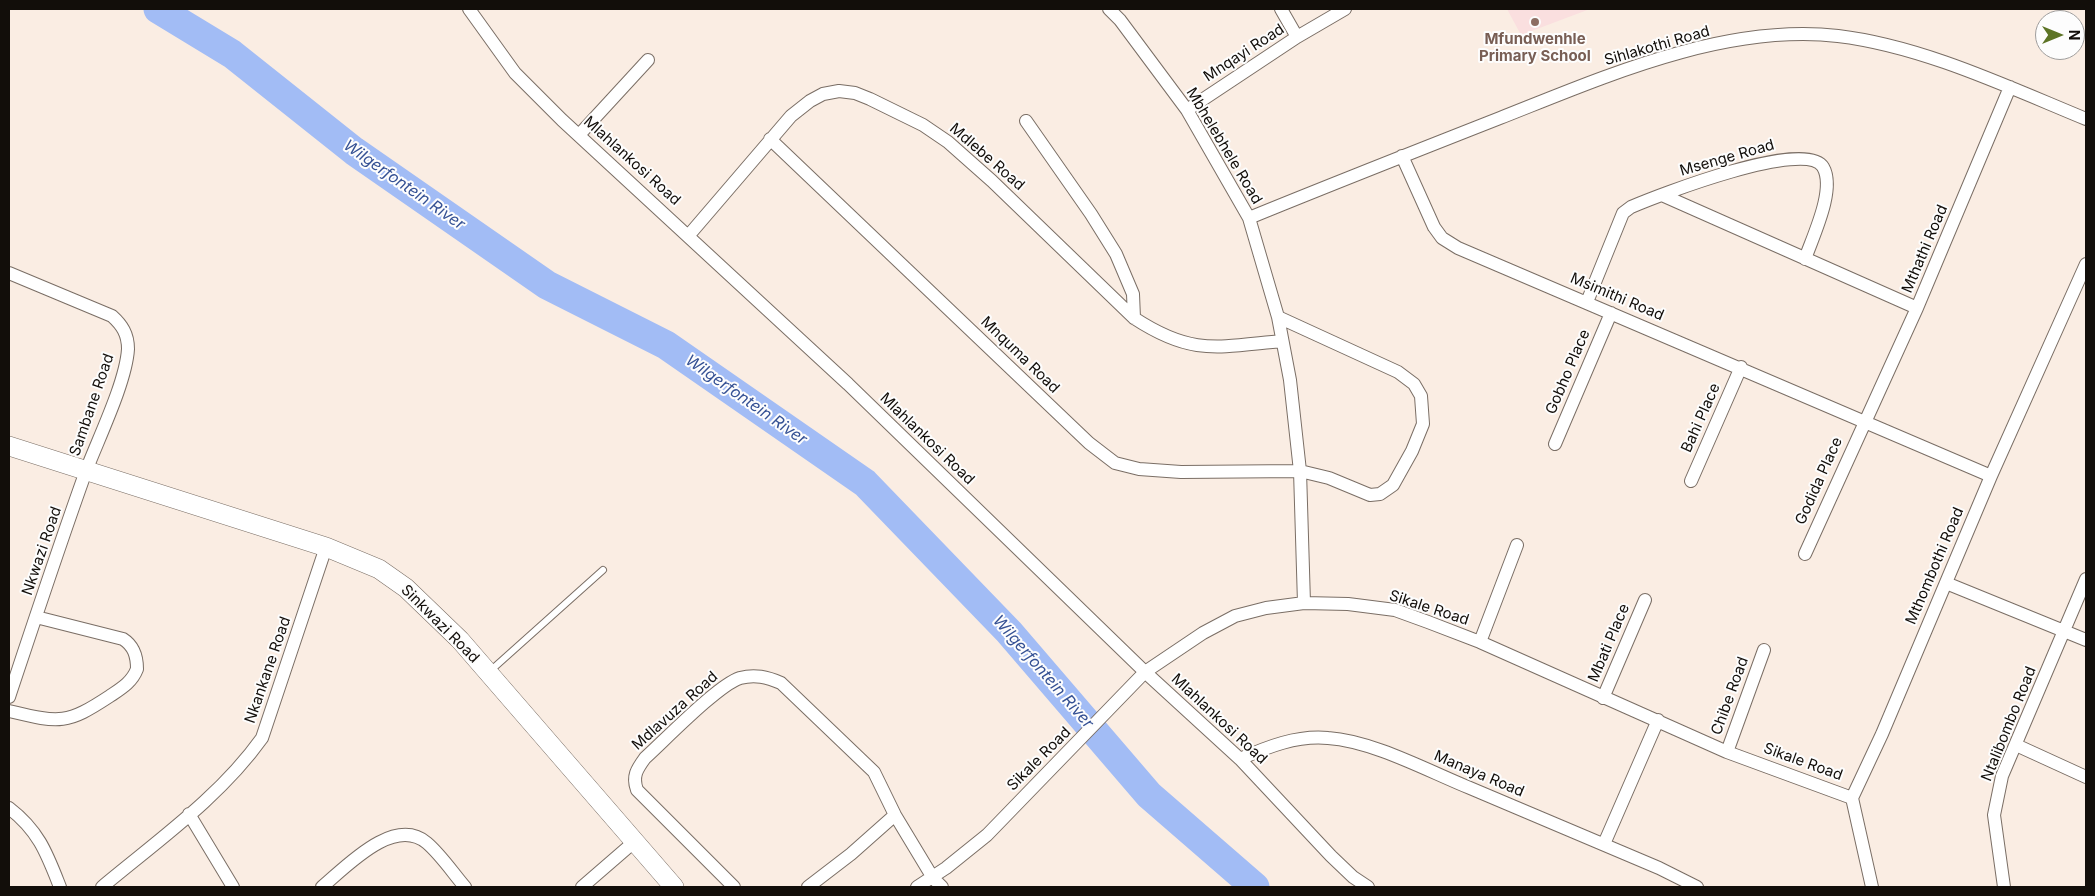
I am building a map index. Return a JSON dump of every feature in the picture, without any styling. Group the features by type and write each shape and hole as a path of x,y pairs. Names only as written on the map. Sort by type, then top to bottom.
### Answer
{"street":[{"name":"Mlahlankosi Road","path":"469,9 515,73 579,136 689,235 848,384 1145,672 1240,759 1331,856 1353,877 1368,887"},
{"name":"Mbhelebhele Road","path":"1109,9 1120,20 1187,110 1249,218 1278,317 1294,414 1300,471 1304,602"},
{"path":"1281,9 1297,37"},
{"name":"Mnqayi Road","path":"1187,110 1297,37 1345,9"},
{"name":"Sihlakothi Road","path":"1249,218 1402,156 1635,66 1684,51 1743,40 1793,34 1838,36 1887,46 1940,61 2086,118"},
{"path":"579,136 648,60"},
{"name":"Mthathi Road","path":"1864,421 1917,308 2010,87"},
{"name":"Mdlebe Road","path":"689,235 791,116 810,101 823,94 838,91 855,93 870,98 914,120 948,142 992,181 1134,318 1166,337 1200,347 1282,341"},
{"path":"1026,121 1091,214 1116,254 1133,294 1134,318"},
{"name":"Mnquma Road","path":"770,139 1089,444 1115,463 1139,469 1181,472 1300,471"},
{"name":"Msimithi Road","path":"1402,156 1425,210 1442,238 1458,248 1990,476"},
{"name":"Msenge Road","path":"1587,302 1623,214 1631,206 1778,159 1798,157 1818,161 1824,168 1826,192 1822,211 1805,258"},
{"name":"Msenge Road","path":"1662,195 1917,308"},
{"name":"Mthombothi Road","path":"1852,798 1882,734 1990,476 2086,264"},
{"name":"Sambane Road","path":"9,273 112,316 122,325 127,337 126,363 86,472"},
{"name":"Gobho Place","path":"1555,444 1611,313"},
{"path":"1278,317 1398,372 1414,384 1421,396 1423,424 1412,451 1387,491 1370,495 1329,478 1300,471"},
{"name":"Bahi Place","path":"1691,481 1741,368"},
{"name":"Godida Place","path":"1805,554 1864,421"},
{"name":"Sinkwazi Road","path":"9,446 326,547 380,569 406,588 460,640 674,887"},
{"name":"Nkwazi Road","path":"9,697 86,472"},
{"path":"1480,642 1517,545"},
{"name":"Nkankane Road","path":"102,887 189,814 243,763 262,738 326,547"},
{"name":"Ntalibombo Road","path":"2004,887 1994,815 2002,776 2086,579"},
{"path":"1946,583 2086,640"},
{"name":"Mbati Place","path":"1603,698 1645,600"},
{"name":"Sikale Road","path":"917,887 937,882 987,835 1107,714 1145,672 1203,633 1235,616 1266,608 1304,602 1348,604 1395,610 1480,642 1727,752 1852,798"},
{"path":"9,711 48,719 69,718 82,714 126,685 138,669 134,651 130,644 123,639 36,617"},
{"name":"Chibe Road","path":"1727,752 1764,650"},
{"name":"Mdlavuza Road","path":"734,887 638,790 634,777 645,758 727,684 752,676 767,677 781,683 874,772 895,815 937,882"},
{"path":"1604,844 1658,720"},
{"name":"Manaya Road","path":"1240,759 1305,738 1328,738 1354,743 1399,758 1604,844 1697,887"},
{"path":"2016,745 2086,777"},
{"path":"1852,798 1872,887"},
{"path":"9,808 23,818 37,834 60,887"},
{"path":"189,814 233,887"},
{"path":"808,887 851,854 895,815"},
{"path":"322,887 376,843 388,837 406,834 426,842 465,887"},
{"path":"582,887 634,842"}],"lane":[{"path":"488,673 603,570"}],"shaded area":[{"name":"Mfundwenhle Primary School","path":"1507,9 1590,9 1521,35"}],"waterway":[{"name":"Wilgerfontein River","path":"158,9 232,54 354,151 547,285 666,345 865,483 1009,632 1149,795 1255,887"}],"place":[{"name":"Mfundwenhle Primary School","path":"1535,22"}]}
